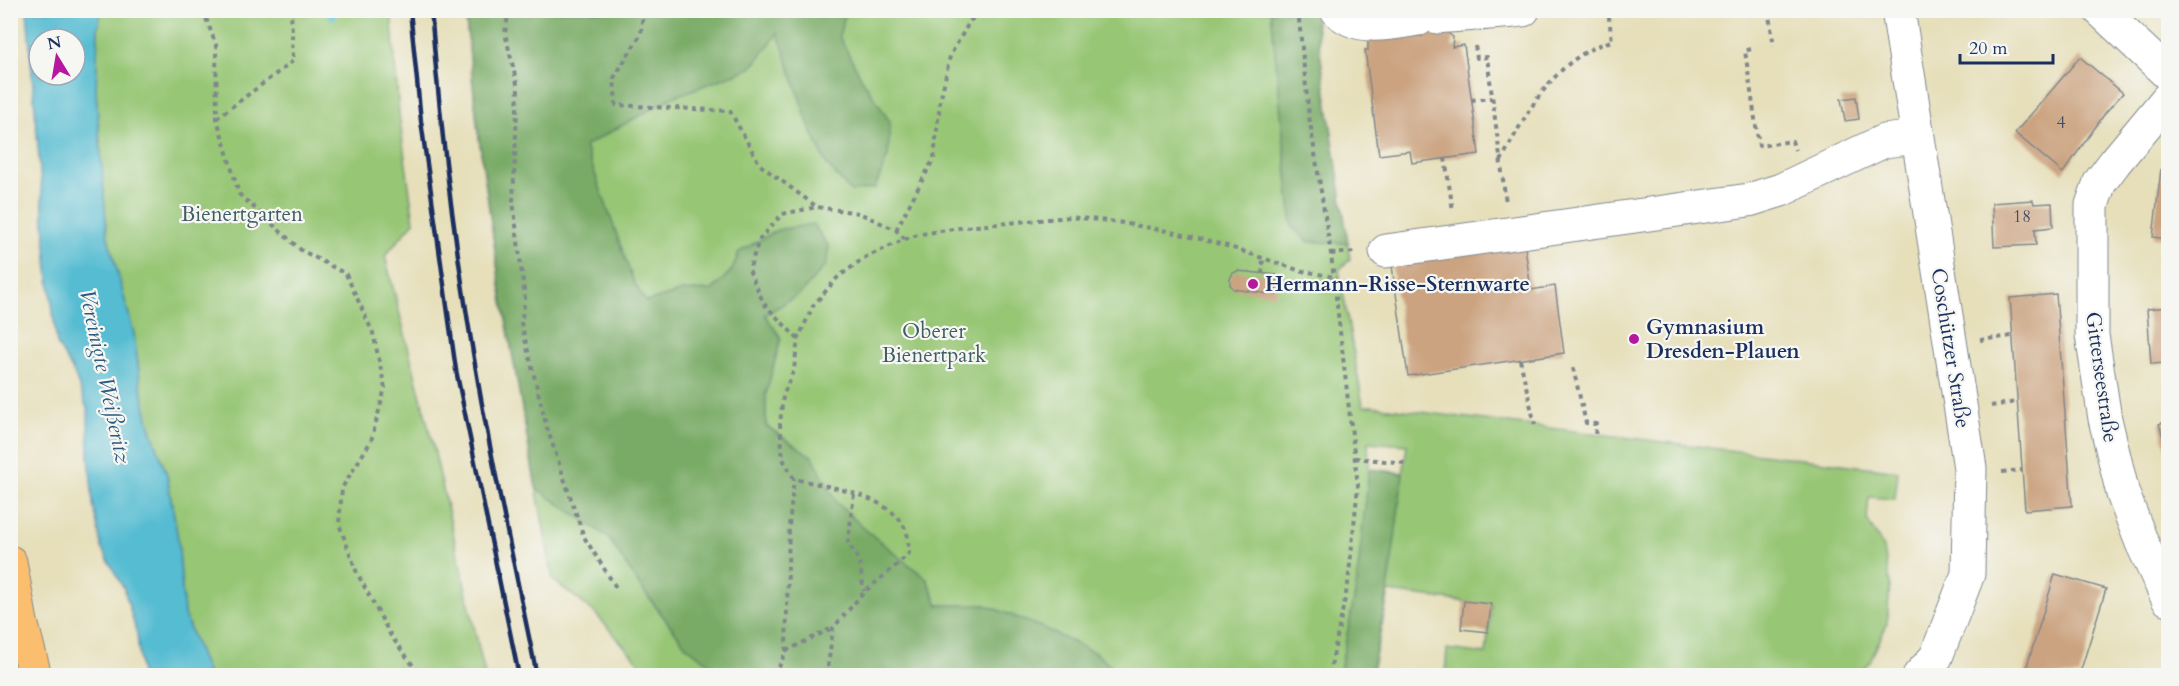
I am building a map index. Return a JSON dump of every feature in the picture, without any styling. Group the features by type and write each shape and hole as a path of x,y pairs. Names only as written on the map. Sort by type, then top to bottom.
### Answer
{"main road":[{"path":"10,562 21,622 35,675"}],"street":[{"path":"1337,10 1346,20 1360,24 1381,24 1471,13 1490,15 1523,10"},
{"name":"Coschützer Straße","path":"1898,10 1970,468 1968,574 1936,657 1919,675"},
{"path":"2100,10 2169,74"},
{"name":"Gitterseestraße","path":"2169,98 2100,182 2092,205 2092,335 2105,419 2123,494 2142,543 2169,599"},
{"path":"1386,251 1749,200 1781,190 1884,141 1917,137"}],"path":[{"path":"203,10 216,45 217,119 239,194 301,250 346,274 374,333 385,388 370,441 342,488 339,524 357,573 386,625 421,675"},
{"path":"217,119 292,61 291,10"},
{"path":"509,10 505,33 518,88 513,201 525,299 521,323 547,428 584,537 617,589"},
{"path":"643,10 641,34 614,78 616,105 730,111 760,165 817,207"},
{"path":"896,230 934,158 940,102 950,56 970,21 982,10"},
{"path":"1298,10 1308,116 1334,277 1358,486 1348,584 1329,675"},
{"path":"1501,162 1525,119 1553,78 1571,60 1598,45 1612,41 1608,10"},
{"path":"1768,10 1774,46"},
{"path":"1471,13 1477,58 1487,57 1508,212"},
{"path":"1751,49 1745,51 1759,146 1792,141 1793,145"},
{"path":"1751,95 1758,94"},
{"path":"1471,100 1492,98"},
{"path":"1445,158 1453,209"},
{"path":"798,339 764,304 749,270 759,240 782,214 817,207 859,213 896,230 904,239"},
{"path":"775,675 786,651 789,526 794,479 783,459 780,424 783,396 794,369 798,339 813,306 837,278 864,258 904,239 966,227 1070,217 1167,231 1263,257 1298,270 1334,277"},
{"path":"1262,274 1263,257"},
{"path":"1980,340 2012,336"},
{"path":"1520,360 1535,425"},
{"path":"1573,368 1586,423 1596,424 1595,437"},
{"path":"1989,406 2017,402"},
{"path":"1355,458 1405,463"},
{"path":"1991,472 2022,470"},
{"path":"786,651 833,628 864,592 909,553 907,533 897,516 878,502 836,488 794,479"},
{"path":"854,494 848,542 859,561 864,592"},
{"path":"829,675 833,628"}],"green space":[{"name":"Bienertgarten","path":"101,11 391,11 399,115 414,222 385,256 434,449 485,675 208,675 184,614 178,539 167,475 151,430 141,388 134,334 107,234 96,92 98,27"},
{"name":"Oberer Bienertpark","path":"465,11 1314,11 1350,259 1339,270 1363,406 1898,471 1895,499 1869,497 1867,519 1884,549 1890,584 1887,624 1870,661 1856,676 1445,675 1447,649 1486,654 1491,605 1389,592 1371,675 650,675 593,611 553,580 500,285 478,131","holes":["1368,442 1407,445 1403,473 1369,469"]},
{"path":"465,11 846,11 839,36 862,79 890,122 888,156 875,188 851,192 827,165 809,126 778,33 751,68 673,97 585,146 634,283 646,302 683,291 712,290 732,270 739,252 777,230 813,224 829,247 826,265 801,293 765,315 781,338 766,394 766,426 813,457 837,503 866,530 927,579 938,605 986,605 1041,627 1097,654 1121,675 725,675 686,646 642,589 608,537 536,488 500,285 478,131"},
{"path":"1271,11 1314,11 1348,243 1309,242 1292,227"},
{"path":"1369,469 1403,474 1388,592 1371,675 1339,675 1356,589"}],"water":[{"name":"Vereinigte Weißeritz","path":"27,11 101,11 98,27 96,92 107,234 134,334 141,388 151,430 167,475 178,539 184,614 208,675 141,675 137,634 124,589 102,549 93,504 88,411 74,373 57,344 48,271 33,87 87,87 87,27 28,27"}],"building":[{"path":"1418,10 1453,37 1452,47 1464,45 1479,154 1412,163 1410,151 1379,155 1365,50 1368,50 1368,37 1422,36"},
{"path":"2080,57 2123,93 2106,112 2063,173 2015,133"},
{"path":"1856,97 1859,119 1845,121 1841,99"},
{"path":"2161,169 2168,170 2168,239 2153,237"},
{"path":"2033,200 2034,204 2052,203 2053,227 2035,229 2036,245 1994,247 1992,203"},
{"path":"1524,240 1531,290 1555,286 1564,353 1408,376 1391,259"},
{"name":"Hermann-Risse-Sternwarte","path":"1238,271 1277,275 1276,295 1234,289 1230,285 1230,279 1233,273"},
{"path":"2056,294 2072,506 2025,510 2010,298"},
{"path":"2168,307 2168,363 2151,364 2147,309"},
{"path":"2168,421 2168,453 2159,424"},
{"path":"2055,574 2106,589 2079,676 2024,676"},
{"path":"1464,601 1491,604 1488,632 1461,629"}],"waterway":[{"path":"332,10 332,15"}],"railway":[{"path":"410,10 421,121 456,370 519,676"},
{"path":"431,10 445,157 465,302 488,434 537,676"}],"place":[{"name":"Hermann-Risse-Sternwarte","path":"1253,284"},
{"name":"Gymnasium Dresden-Plauen","path":"1634,339"}]}
